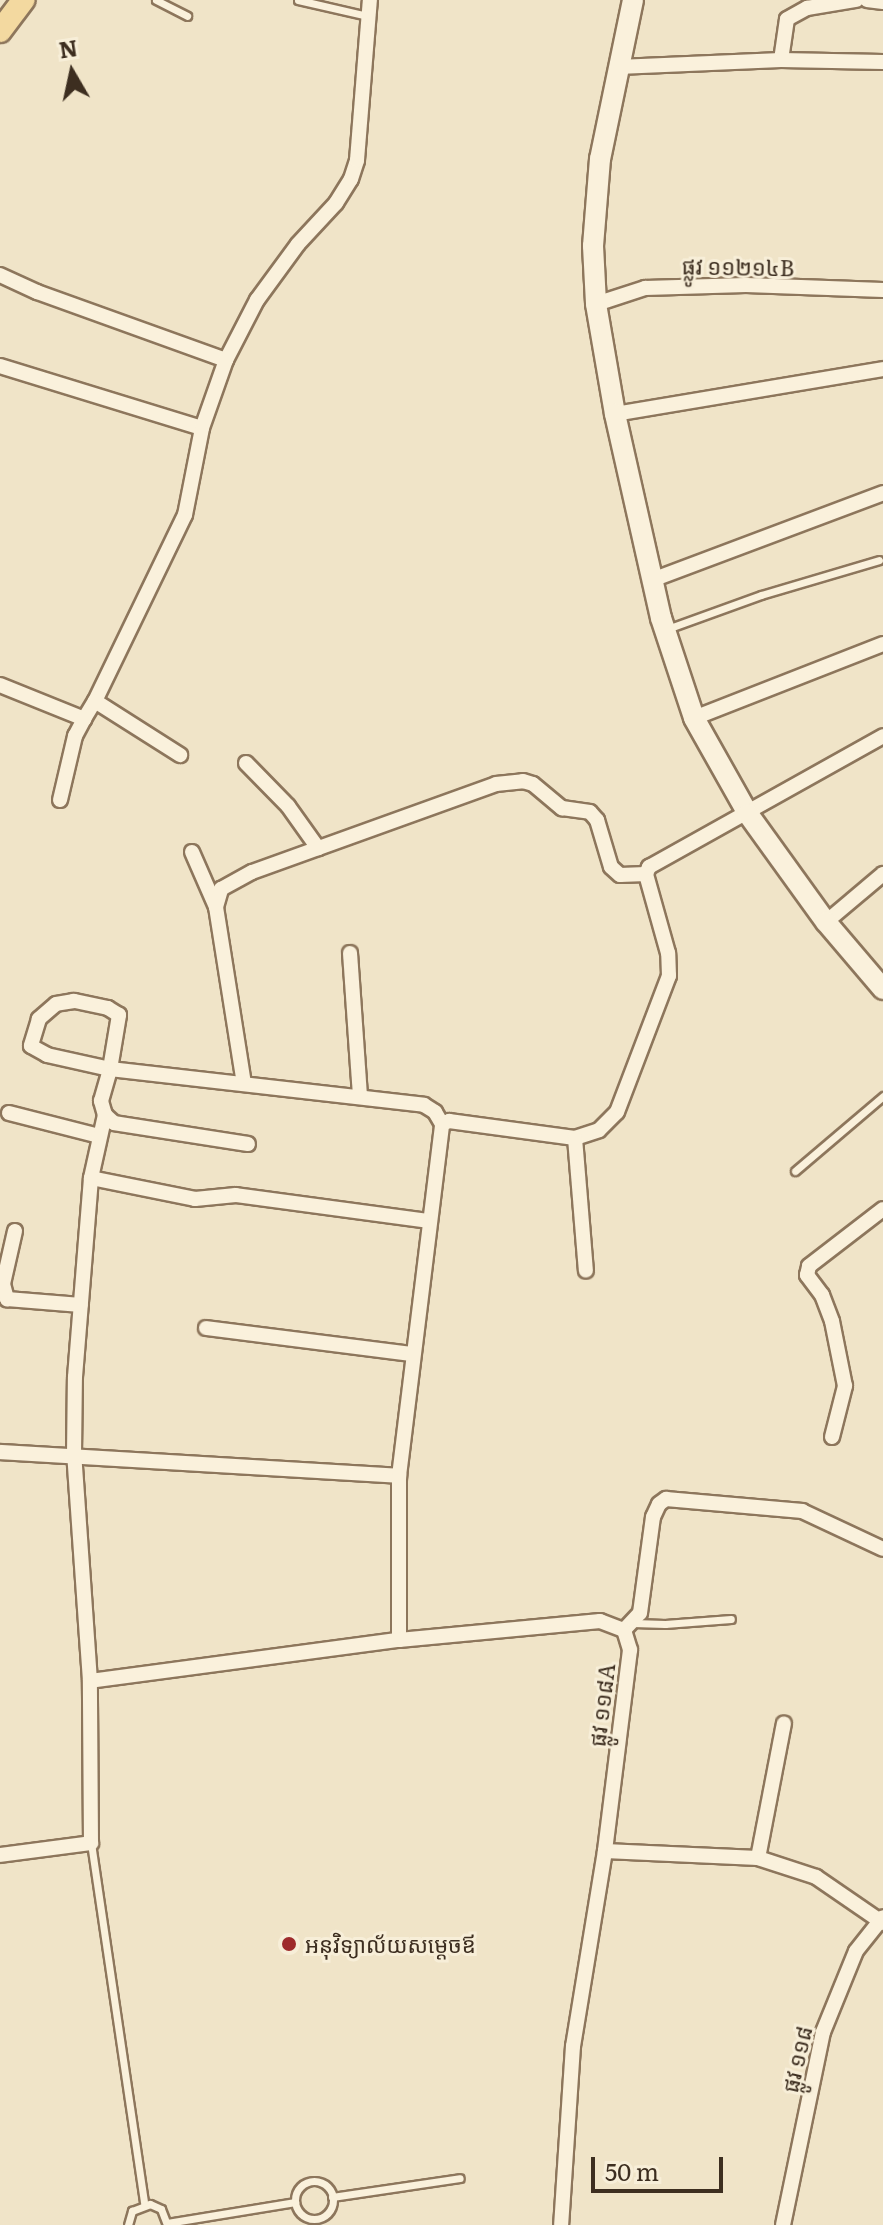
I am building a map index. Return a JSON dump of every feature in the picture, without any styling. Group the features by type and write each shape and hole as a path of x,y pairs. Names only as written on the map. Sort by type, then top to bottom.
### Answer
{"main road":[{"path":"0,31 23,0"},
{"path":"633,0 600,159 593,246 596,304 615,414 652,580 694,718 748,814 826,922 883,989"}],"street":[{"path":"60,800 75,736 185,515 202,428 226,360 257,300 298,244 336,203 351,179 357,160 370,0"},
{"path":"781,60 787,19 807,8 856,0"},
{"path":"867,0 883,2"},
{"path":"618,67 781,60 883,62"},
{"path":"0,275 37,292 226,360"},
{"name":"ផ្លូវ ១១២១៤B","path":"596,304 645,288 746,285 883,290"},
{"path":"0,366 202,428"},
{"path":"615,414 883,369"},
{"path":"652,580 883,493"},
{"path":"694,718 883,644"},
{"path":"0,685 84,719"},
{"path":"95,701 180,755"},
{"path":"442,1124 449,1121 575,1138 599,1130 617,1112 669,976 668,953 646,874 649,867 883,736"},
{"path":"246,763 288,806 318,848"},
{"path":"216,907 221,889 234,880 496,784 523,781 533,784 562,808 590,812 597,820 611,867 620,875 646,874"},
{"path":"192,852 216,907 244,1084"},
{"path":"826,922 883,874"},
{"path":"350,953 360,1096"},
{"path":"0,1855 91,1843 90,1681 74,1454 91,1178 105,1115 101,1101 110,1069 119,1015 108,1008 74,1001 56,1004 39,1019 31,1046 47,1055 110,1069 424,1105 435,1112 442,1124 399,1476 399,1640"},
{"path":"9,1113 99,1136"},
{"path":"105,1115 114,1123 248,1144"},
{"path":"575,1138 586,1271"},
{"path":"91,1178 195,1199 236,1195 428,1221"},
{"path":"832,1437 845,1386 832,1321 822,1295 807,1275 809,1266 883,1209"},
{"path":"15,1231 3,1284 7,1299 81,1305"},
{"path":"206,1328 412,1354"},
{"path":"0,1452 74,1454 399,1476"},
{"path":"90,1681 399,1640 600,1621 628,1627 640,1613 653,1517 666,1499 777,1506 802,1511 883,1549"},
{"name":"ផ្លូវ ១១៨A","path":"561,2225 573,2046 605,1851 630,1650 628,1627"},
{"path":"758,1858 784,1723"},
{"path":"605,1851 758,1858 816,1877 881,1920"},
{"name":"ផ្លូវ ១១៨","path":"783,2225 823,2032 856,1951 881,1920"}],"lane":[{"path":"156,0 187,16"},
{"path":"298,0 368,16"},
{"path":"665,630 761,595 879,560"},
{"path":"795,1171 883,1096"},
{"path":"628,1627 731,1619"},
{"path":"91,1843 144,2204"},
{"path":"332,2197 460,2178"},
{"path":"309,2182 325,2185 332,2197 330,2210 312,2219 300,2214 295,2202 299,2188 309,2182"},
{"path":"128,2225 132,2211 144,2204 161,2209 167,2224 295,2202"}],"place":[{"name":"អនុវិទ្យាល័យសម្តេចឪ","path":"289,1944"}]}
